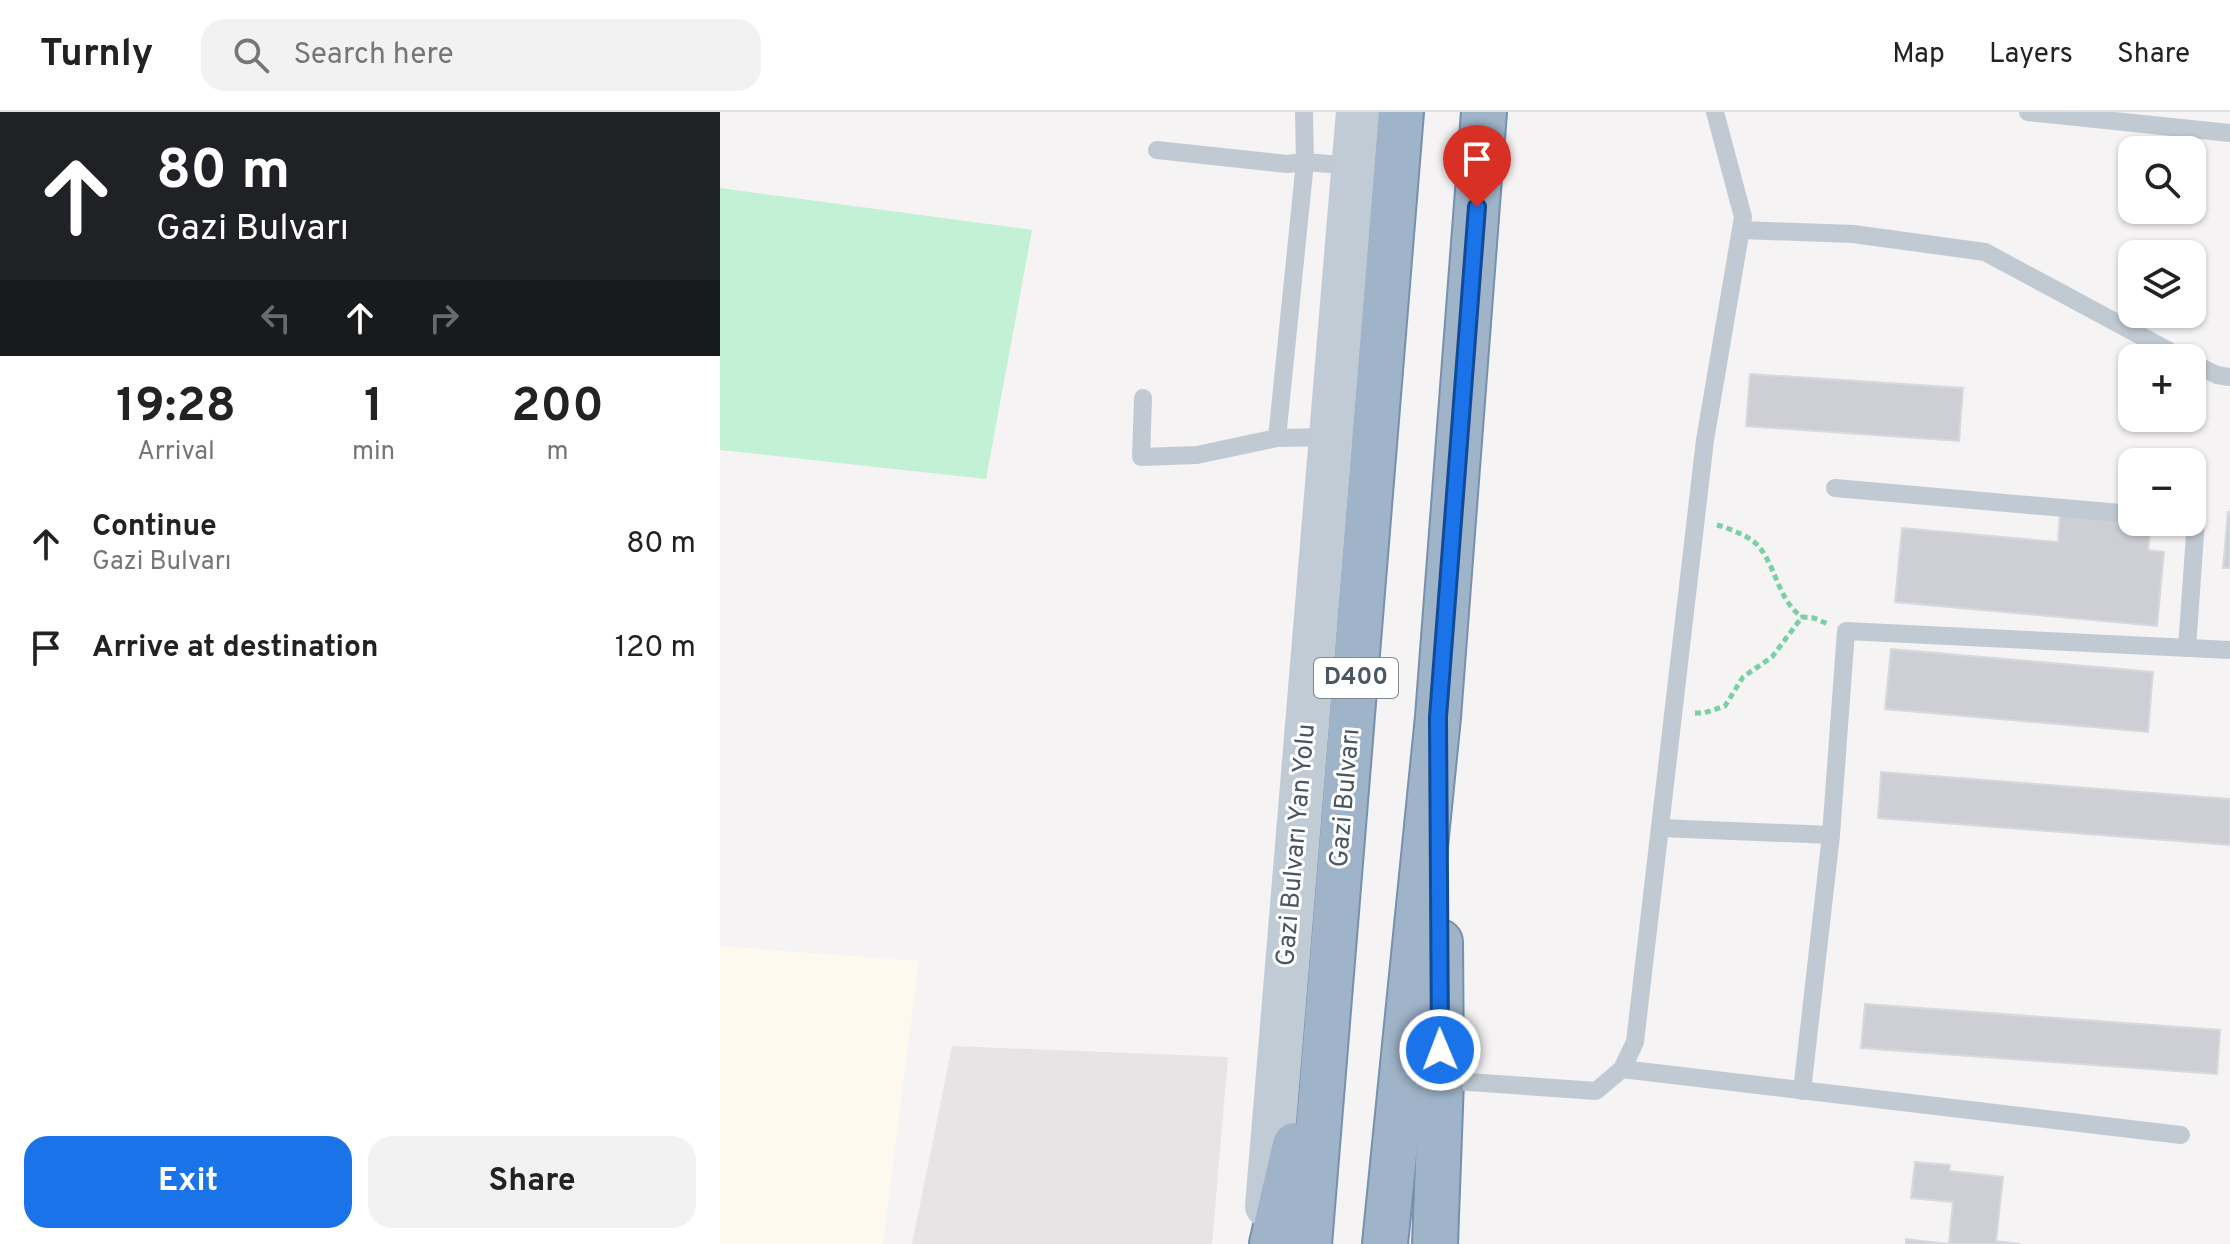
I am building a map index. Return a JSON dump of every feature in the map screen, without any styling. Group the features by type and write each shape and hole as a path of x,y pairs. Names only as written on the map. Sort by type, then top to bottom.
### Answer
{"highway":[{"name":"Gazi Bulvarı","path":"1309,1244 1401,112"},
{"path":"1385,1244 1438,717 1484,112"},
{"path":"1435,1244 1441,1080 1438,717"},
{"path":"1272,1244 1331,991"}],"main road":[{"name":"Gazi Bulvarı Yan Yolu","path":"1264,1244 1358,112"}],"lane":[{"path":"1277,438 1305,162 1304,112"},
{"path":"1441,1080 1596,1091 1622,1069 1635,1042 1705,440 1743,217 1715,112"},
{"path":"2028,112 2230,133"},
{"path":"1157,150 1287,164 1305,162 1354,166"},
{"path":"1741,230 1853,234 1985,252 2156,344"},
{"path":"2206,370 2230,377"},
{"path":"1143,398 1141,457 1197,455 1277,438 1331,437"},
{"path":"1835,488 2118,513"},
{"path":"2187,648 2195,536"},
{"path":"1802,1091 1831,835 1846,631 2230,650"},
{"path":"1661,828 1831,835"},
{"path":"1622,1069 2181,1135"}],"path":[{"path":"1696,519 1726,527 1754,541 1794,611 1802,617 1814,618 1846,631"},
{"path":"1674,711 1704,713 1725,706 1743,677 1772,657 1802,617"}],"shaded area":[{"path":"720,946 919,961 883,1244 720,1244"},
{"path":"952,1046 1228,1057 1212,1244 912,1244"}],"green space":[{"path":"720,188 1032,230 986,479 720,450"}],"building":[{"path":"1750,374 1963,388 1959,441 1746,426"},
{"path":"2228,512 2230,568 2223,568"},
{"path":"2060,513 2118,520 2118,536 2150,536 2148,550 2164,552 2157,626 1895,602 1902,528 2058,542"},
{"path":"1891,649 2153,672 2148,732 1885,709"},
{"path":"1881,772 2230,799 2230,845 1878,818"},
{"path":"1865,1004 2220,1030 2217,1074 1861,1048"},
{"path":"1915,1162 1950,1165 1949,1171 2003,1177 1996,1241 2020,1244 1949,1244 1953,1202 1911,1198"},
{"path":"1906,1239 1949,1244 1906,1244"}],"route":[{"path":"1440,1050 1438,717 1477,207"}]}
